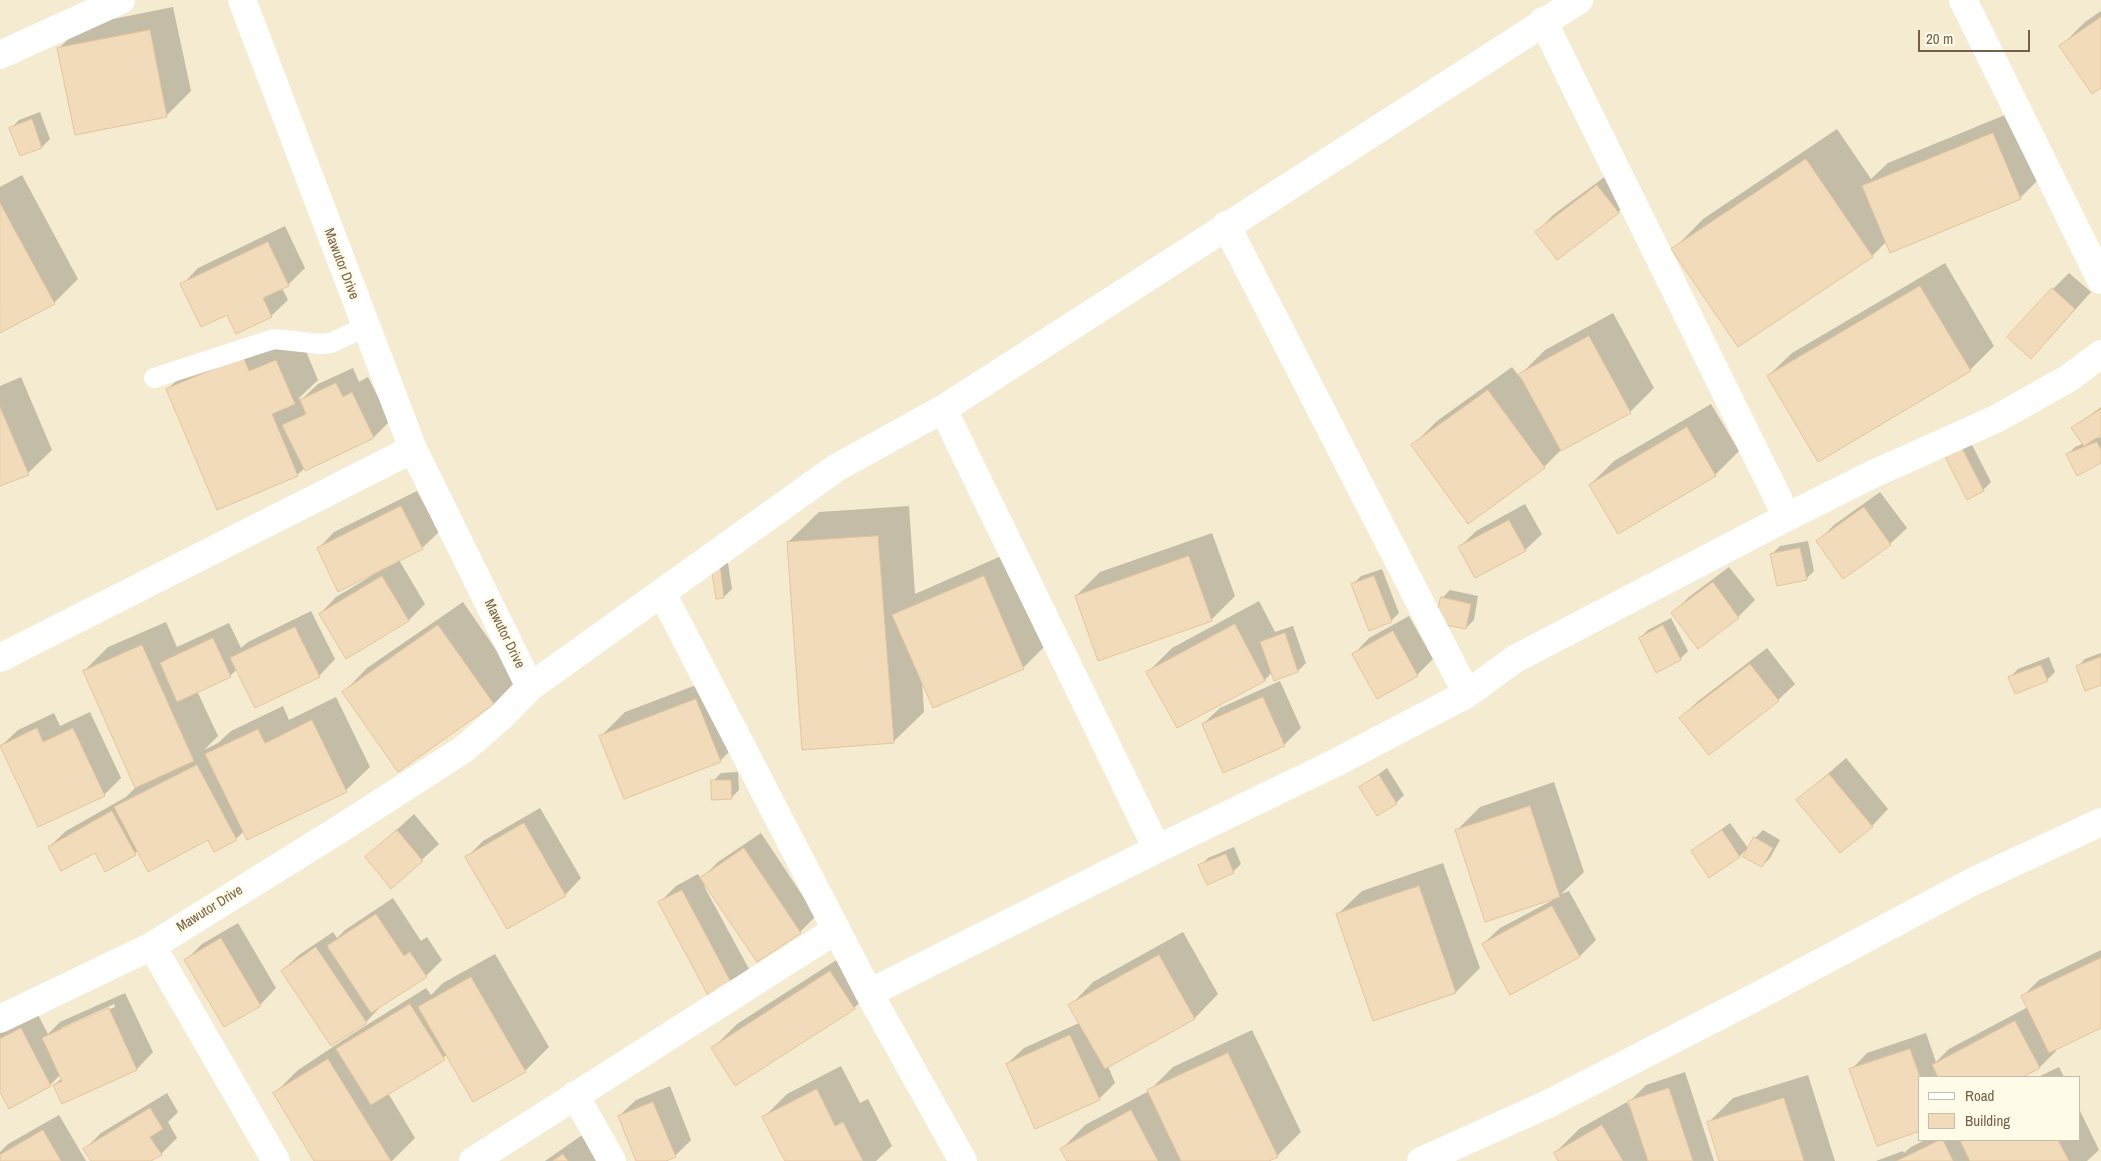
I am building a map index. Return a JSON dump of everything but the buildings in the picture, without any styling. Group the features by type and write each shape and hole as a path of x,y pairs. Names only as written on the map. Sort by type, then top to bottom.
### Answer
{"street":[{"path":"0,55 120,0"},
{"name":"Mawutor Drive","path":"0,1019 152,946 464,749 504,714 530,687 413,449 242,0"},
{"path":"530,687 836,468 943,409 1543,21 1579,0"},
{"path":"1963,0 2101,280"},
{"path":"1543,21 1787,517"},
{"path":"1226,226 1467,694"},
{"path":"869,993 1157,849 1335,764 1467,694 1515,659 1787,517 1871,475 1996,419 2069,378 2101,354"},
{"path":"943,409 1157,849"},
{"path":"0,658 413,449"},
{"path":"662,592 869,993 962,1161"},
{"path":"1421,1161 1548,1104 1752,999 1974,881 2101,822"},
{"path":"473,1161 836,930"},
{"path":"152,946 276,1161"},
{"path":"576,1096 612,1161"}],"lane":[{"path":"154,378 267,341 289,339 331,344 366,327"}],"shaded area":[{"path":"0,0 2101,0 2101,1161 0,1161"}]}
